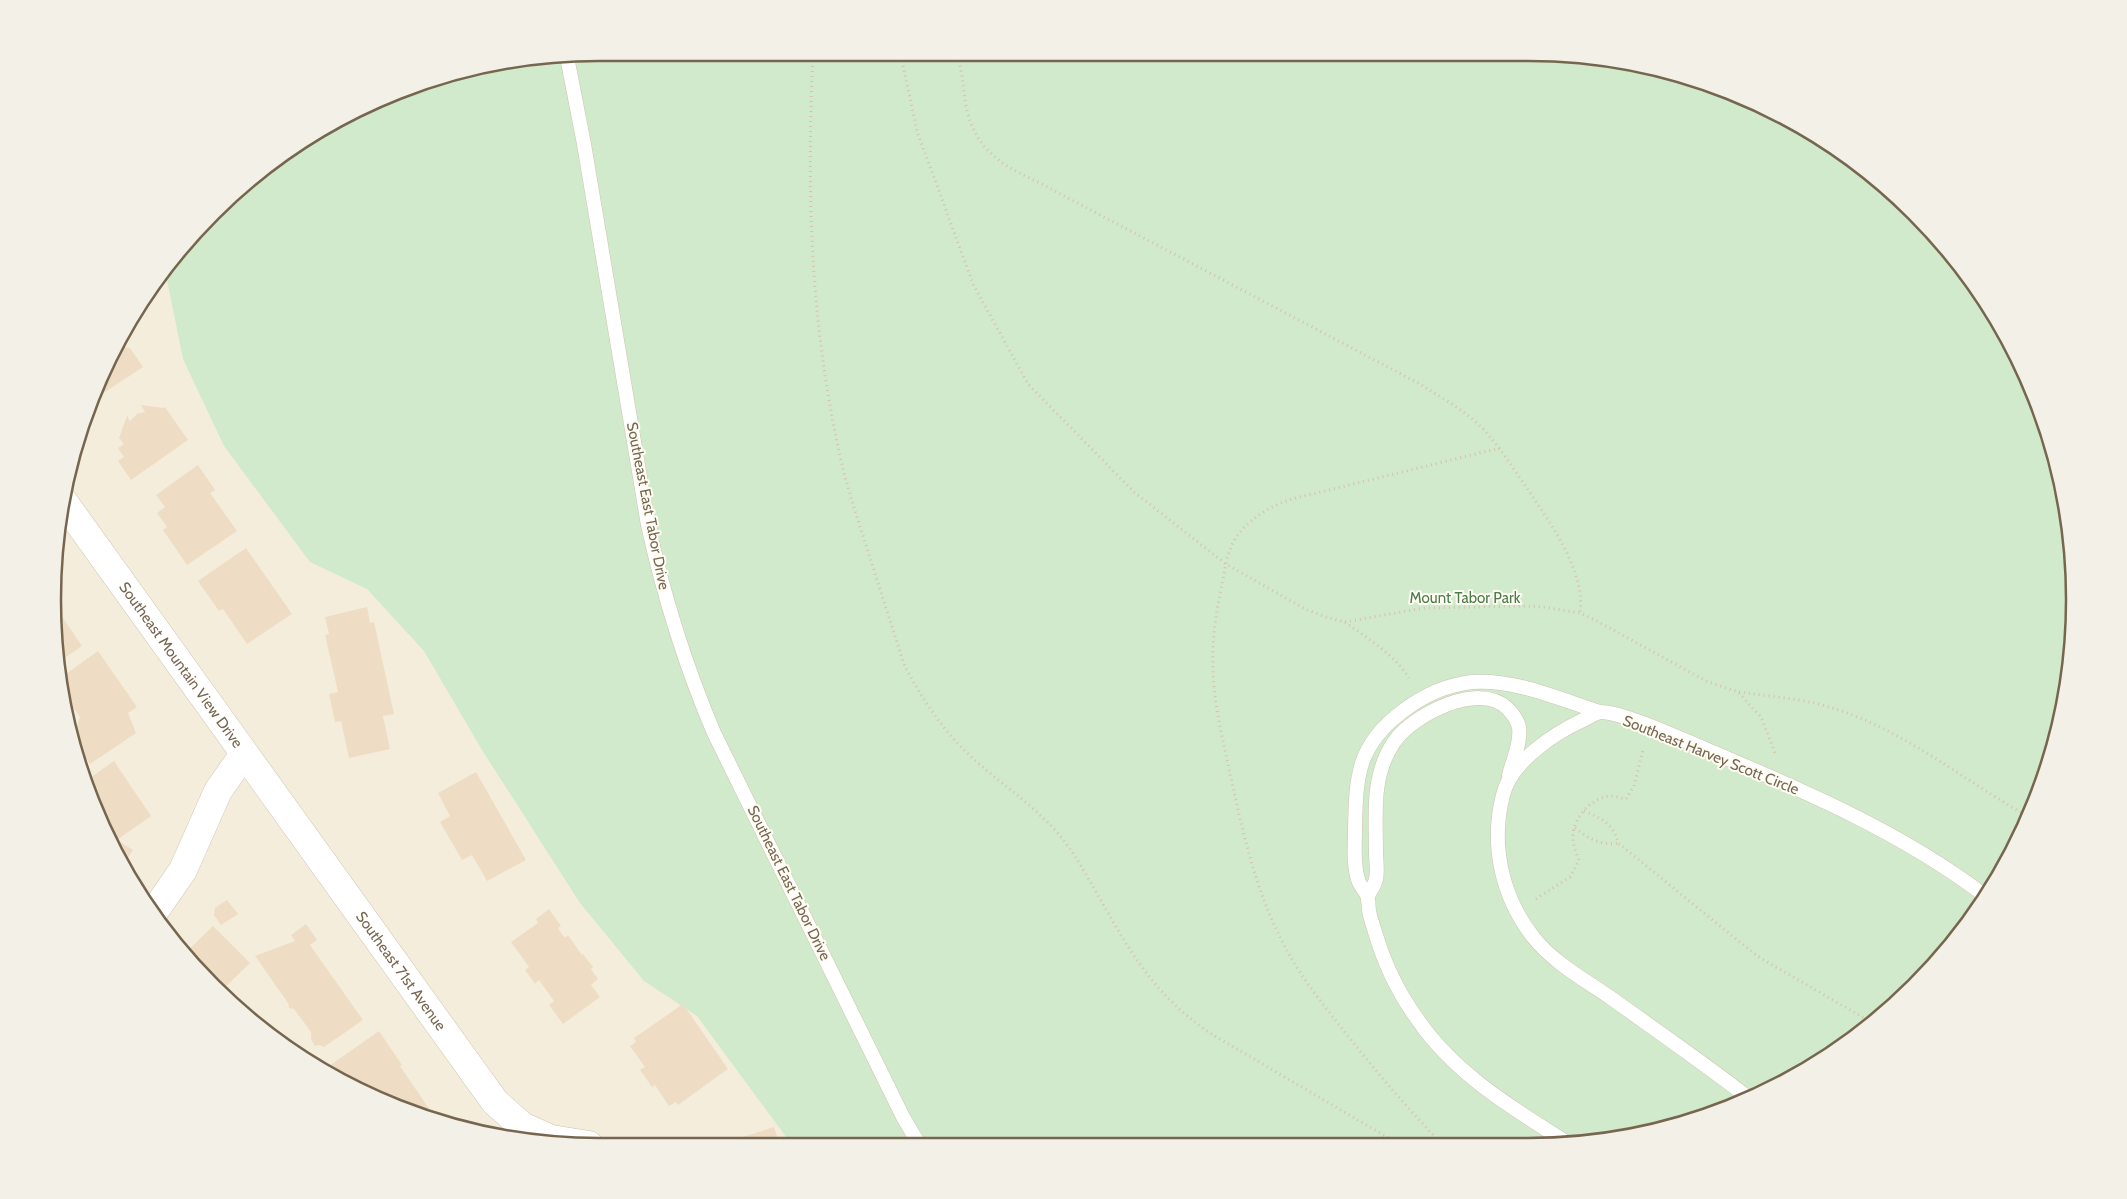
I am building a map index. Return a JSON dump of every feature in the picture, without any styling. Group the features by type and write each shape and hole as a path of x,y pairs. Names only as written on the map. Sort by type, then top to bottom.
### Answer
{"street":[{"name":"Southeast Mountain View Drive","path":"69,511 244,754 218,791 183,870 158,907"},
{"name":"Southeast 71st Avenue","path":"244,754 495,1102 522,1126 539,1134"}],"lane":[{"name":"Southeast East Tabor Drive","path":"568,62 584,144 648,525 660,580 677,637 714,733 916,1138"},
{"name":"Southeast Harvey Scott Circle","path":"1368,896 1358,880 1355,851 1356,789 1360,766 1374,737 1400,713 1422,698 1446,686 1474,682 1503,684 1536,690 1600,712 1624,717 1674,736 1802,792 1902,842 1943,866 1980,892"},
{"path":"1558,1137 1510,1106 1464,1071 1440,1048 1418,1020 1390,971 1378,942 1369,910 1368,896 1376,880 1378,772 1395,740 1407,729 1433,710 1462,700 1476,698 1503,704 1513,713 1519,728 1516,749 1498,819 1499,860 1510,898 1533,936 1555,958 1705,1064 1742,1093"},
{"path":"1508,779 1540,745 1575,724 1600,712"}],"path":[{"path":"814,61 810,175 812,262 830,408 845,478 904,664 915,687 933,714 954,740 978,764 1028,803 1061,837 1074,855 1135,958 1161,992 1173,1004 1208,1032 1390,1138"},
{"path":"902,61 917,131 973,284 1028,384 1134,492 1226,564 1305,608 1326,617 1345,622 1390,655 1402,666 1412,682"},
{"path":"958,61 964,83 966,105 974,130 981,142 998,161 1010,170 1034,180 1418,383 1450,403 1482,428 1500,448 1538,505 1567,554 1581,594 1580,614"},
{"path":"1436,1138 1383,1080 1322,1003 1282,942 1264,900 1248,853 1215,695 1213,642 1217,603 1229,550 1236,537 1246,525 1276,504 1500,448"},
{"path":"1345,622 1424,608 1465,606 1543,607 1580,614 1619,631 1706,681 1738,692 1821,705 1857,717 1908,742 2021,813"},
{"path":"1738,692 1761,717 1778,759 1802,792"},
{"path":"1531,902 1570,877 1579,860 1573,835 1584,811 1598,800 1609,796 1626,799 1634,786 1642,755"},
{"path":"1584,811 1603,820 1615,832 1618,844 1757,956 1865,1019"},
{"path":"1575,828 1589,839 1609,845 1618,844"}],"shaded area":[{"path":"169,276 804,1138 564,1137 494,1127 426,1109 394,1097 330,1066 272,1027 219,980 172,927 133,869 102,805 90,773 72,705 66,670 61,600 62,564 66,529 72,494 90,426 102,394 133,330"}],"green space":[{"name":"Mount Tabor Park","path":"600,61 1528,61 1563,62 1633,72 1701,90 1733,102 1797,133 1827,152 1855,172 1908,219 1955,272 1975,300 1994,330 2025,394 2037,426 2055,494 2065,564 2066,600 2065,635 2055,705 2037,773 2010,838 1994,869 1975,899 1932,954 1882,1004 1827,1047 1797,1066 1766,1082 1701,1109 1633,1127 1563,1137 787,1138 697,1016 644,981 580,903 482,750 424,651 367,589 310,562 224,446 183,359 167,279 219,219 245,195 300,152 330,133 361,117 426,90 494,72 564,62"}],"building":[{"path":"124,347 130,348 143,367 102,394"},
{"path":"141,405 165,407 188,440 131,480 118,461 124,457 118,448 124,444 119,438 127,416 130,421 137,414 145,412"},
{"path":"198,465 215,490 210,493 237,531 187,565 163,530 167,527 157,513 165,507 156,495"},
{"path":"246,548 292,614 247,644 223,609 219,611 198,581"},
{"path":"367,607 370,623 374,622 394,714 383,716 390,749 349,758 341,721 335,722 329,694 338,692 325,635 329,634 325,617"},
{"path":"61,616 82,646 65,658"},
{"path":"98,651 137,707 128,713 136,733 90,764 86,760 80,739 77,726 80,717 72,706 67,674"},
{"path":"114,761 151,816 118,839 92,777"},
{"path":"476,772 526,860 487,881 472,855 462,860 440,822 450,816 438,793"},
{"path":"119,841 133,850 127,858"},
{"path":"227,900 238,914 221,925 214,915 215,908"},
{"path":"549,909 561,926 558,928 565,938 568,935 593,967 591,969 598,979 591,985 600,997 563,1024 549,1005 554,1001 539,980 535,984 525,970 529,967 511,942 538,923 536,919"},
{"path":"306,924 317,940 310,945 363,1020 324,1047 315,1046 311,1039 311,1032 294,1009 289,1008 288,1003 255,956 295,941 291,935"},
{"path":"213,926 250,963 226,986 190,948"},
{"path":"683,1004 728,1069 678,1105 676,1102 669,1106 655,1085 652,1087 640,1070 645,1067 630,1046 636,1042 634,1038"},
{"path":"379,1031 430,1110 394,1097 329,1066"},
{"path":"774,1127 778,1138 740,1138"}]}
